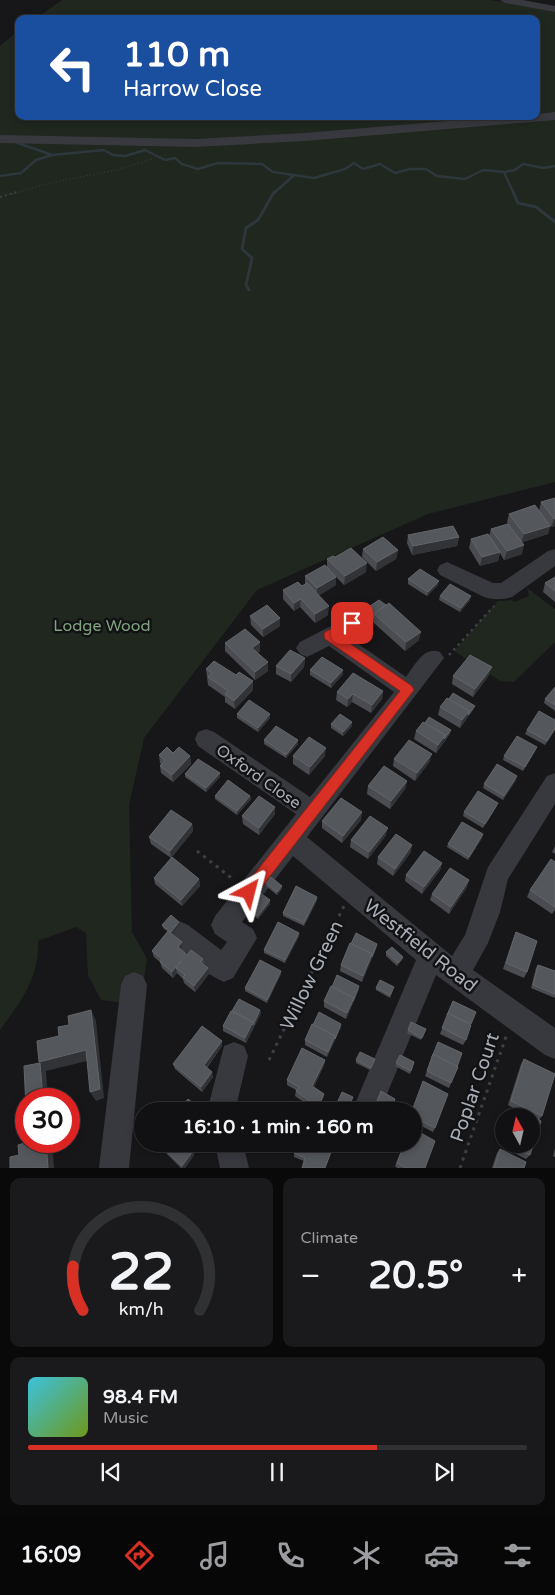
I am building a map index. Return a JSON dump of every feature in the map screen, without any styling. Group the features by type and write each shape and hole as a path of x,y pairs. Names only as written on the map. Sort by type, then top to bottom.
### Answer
{"street":[{"path":"505,0 555,9"},
{"path":"540,117 555,116"},
{"path":"0,139 168,143 305,137 507,120"},
{"path":"447,570 491,591 500,592 510,588 555,556"},
{"path":"307,648 352,623"},
{"path":"330,635 408,690"},
{"path":"178,934 224,969 244,938 224,925 433,658"},
{"name":"Oxford Close","path":"206,740 312,812"},
{"path":"456,974 475,943 498,875 555,783"},
{"name":"Westfield Road","path":"291,839 431,956 555,1045"},
{"path":"370,1102 431,956"},
{"path":"114,1168 134,985"},
{"path":"223,1102 234,1056"},
{"path":"231,1152 235,1168"}],"path":[{"path":"0,197 50,183 116,170 168,155 168,143"},
{"path":"433,658 450,655 498,601 500,592"},
{"path":"197,851 249,892"},
{"name":"Willow Green","path":"269,1060 352,890"},
{"name":"Poplar Court","path":"460,1168 514,1015"}],"green space":[{"path":"62,0 491,0 555,11 555,113 540,115 540,15 41,15"},
{"path":"15,33 15,120 482,120 216,140 0,136 0,46"},
{"name":"Lodge Wood","path":"555,117 555,482 428,514 257,590 144,738 129,805 132,932 147,959 140,1005 101,1000 88,975 86,933 76,927 38,941 38,955 32,978 22,999 0,1030 0,141 171,145 514,120 540,120 540,118"},
{"path":"527,588 555,609 555,642 514,682 500,681 454,651 498,601 512,600 514,602 529,596"}],"building":[{"path":"555,498 555,518 554,519 541,502"},
{"path":"535,505 550,526 524,534 509,514"},
{"path":"508,524 524,545 507,551 491,529"},
{"path":"453,526 459,537 413,546 408,535"},
{"path":"488,534 500,552 482,557 471,539"},
{"path":"383,537 398,550 377,562 363,549"},
{"path":"351,548 367,563 345,576 327,559 335,557"},
{"path":"325,565 336,577 317,588 305,576"},
{"path":"420,569 439,581 428,592 408,579"},
{"path":"555,577 555,591 545,583"},
{"path":"298,582 302,586 307,583 329,606 315,614 301,599 294,603 283,590"},
{"path":"450,584 471,596 461,608 440,596"},
{"path":"379,600 386,605 374,614 373,618 364,610"},
{"path":"389,603 421,632 406,642 374,614"},
{"path":"267,605 280,618 263,629 250,616"},
{"path":"245,629 260,642 252,648 268,662 255,672 225,643"},
{"path":"290,650 305,658 291,674 276,666"},
{"path":"470,655 492,667 475,689 453,676"},
{"path":"322,657 343,670 331,683 310,670"},
{"path":"214,661 236,675 239,672 253,681 234,701 225,694 228,691 208,677 212,673 206,669"},
{"path":"353,673 383,691 372,705 353,694 348,699 337,692"},
{"path":"555,687 555,705 545,699"},
{"path":"453,693 475,706 468,715 469,711 449,699"},
{"path":"447,698 469,711 462,720 440,707"},
{"path":"249,700 270,714 258,728 237,714"},
{"path":"539,711 555,720 555,728 547,741 527,730"},
{"path":"340,714 352,722 343,732 331,724"},
{"path":"429,717 451,730 444,739 445,735 425,723"},
{"path":"423,722 445,735 438,745 416,731"},
{"path":"276,726 298,740 286,755 264,740"},
{"path":"517,736 537,747 525,767 504,756"},
{"path":"309,737 326,748 310,767 293,756"},
{"path":"409,740 432,754 417,773 394,759"},
{"path":"167,747 173,753 179,747 190,756 172,775 160,766 165,760 159,755"},
{"path":"198,759 220,773 206,788 185,774"},
{"path":"497,764 517,776 504,796 484,784"},
{"path":"384,766 407,781 391,801 368,786"},
{"path":"228,780 250,796 237,811 215,796"},
{"path":"478,791 498,803 485,824 464,812"},
{"path":"259,796 275,807 259,828 242,816"},
{"path":"341,798 362,812 343,836 322,821"},
{"path":"171,810 192,824 170,851 149,837"},
{"path":"370,816 388,828 369,852 351,840"},
{"path":"462,822 483,834 469,857 448,844"},
{"path":"396,834 412,845 395,869 378,857"},
{"path":"424,851 442,863 424,887 406,875"},
{"path":"172,857 199,879 181,900 154,878"},
{"path":"551,859 555,862 555,907 530,890"},
{"path":"450,868 469,880 451,907 432,894"},
{"path":"271,877 282,886 277,892 266,883"},
{"path":"296,886 317,897 304,923 283,913"},
{"path":"259,892 270,900 258,916 247,908"},
{"path":"171,915 179,922 171,932 162,925"},
{"path":"278,922 299,933 285,960 264,950"},
{"path":"168,931 182,942 178,947 186,954 172,972 160,962 162,959 152,951"},
{"path":"516,932 537,941 527,972 506,963"},
{"path":"356,933 377,944 372,957 372,954 351,944"},
{"path":"350,943 372,954 363,976 341,965"},
{"path":"392,947 403,957 398,963 386,952"},
{"path":"191,950 203,959 200,962 208,968 194,986 176,968"},
{"path":"260,960 281,971 267,1000 245,988"},
{"path":"538,965 555,971 555,994 533,985"},
{"path":"337,975 359,986 353,1001 354,998 332,987"},
{"path":"380,980 394,987 390,995 376,988"},
{"path":"331,986 354,998 347,1013 324,1001"},
{"path":"239,999 260,1010 253,1025 253,1022 232,1011"},
{"path":"453,1001 476,1012 471,1024 448,1013 447,1015"},
{"path":"91,1010 100,1089 90,1092 86,1050 39,1062 37,1041 59,1036 58,1027 69,1025 68,1016"},
{"path":"231,1011 253,1022 245,1038 223,1026"},
{"path":"319,1012 341,1024 335,1039 335,1036 313,1025"},
{"path":"448,1013 471,1025 466,1040 442,1028"},
{"path":"411,1022 426,1029 422,1038 408,1030"},
{"path":"312,1024 335,1036 328,1052 305,1040"},
{"path":"202,1026 222,1041 204,1065 212,1072 201,1087 173,1064"},
{"path":"438,1042 462,1053 457,1067 433,1054"},
{"path":"302,1048 325,1060 312,1086 324,1094 320,1102 311,1102 296,1091 299,1087 287,1080"},
{"path":"360,1052 375,1059 371,1068 356,1060"},
{"path":"433,1054 458,1067 451,1083 427,1071"},
{"path":"400,1055 414,1062 411,1071 396,1063"},
{"path":"524,1059 555,1074 542,1116 540,1115 540,1108 525,1108 511,1101"},
{"path":"40,1063 42,1088 25,1088 24,1066"},
{"path":"423,1081 448,1094 435,1128 422,1121 422,1102 415,1102"},
{"path":"381,1091 395,1099 394,1102 377,1102"},
{"path":"342,1092 353,1097 351,1102 338,1101"},
{"path":"422,1134 435,1141 425,1168 406,1168 397,1163 401,1152 422,1152"},
{"path":"167,1152 192,1152 182,1166"},
{"path":"331,1152 325,1168 302,1168 305,1158 294,1153"},
{"path":"19,1153 47,1153 48,1168 10,1168 10,1157 19,1155"},
{"path":"499,1153 508,1153 526,1162 524,1168 494,1168"}],"waterway":[{"path":"15,142 52,155"},
{"path":"52,155 104,150 113,155 125,156 145,150 165,160 175,158 182,164 198,169 218,163 262,164 273,172 314,178 345,169 354,163 363,169 380,164 395,173 410,169 426,169 437,176 465,179 483,170 504,172"},
{"path":"0,176 21,173 36,160 52,155"},
{"path":"504,172 515,170 523,164 543,168 555,166"},
{"path":"504,172 514,194"},
{"path":"273,194 293,176"},
{"path":"249,290 246,285 252,258 242,249 246,228 258,220 274,192"},
{"path":"513,192 518,203 536,207 555,222"}],"route":[{"path":"249,892 408,690 330,635 352,623"}]}
